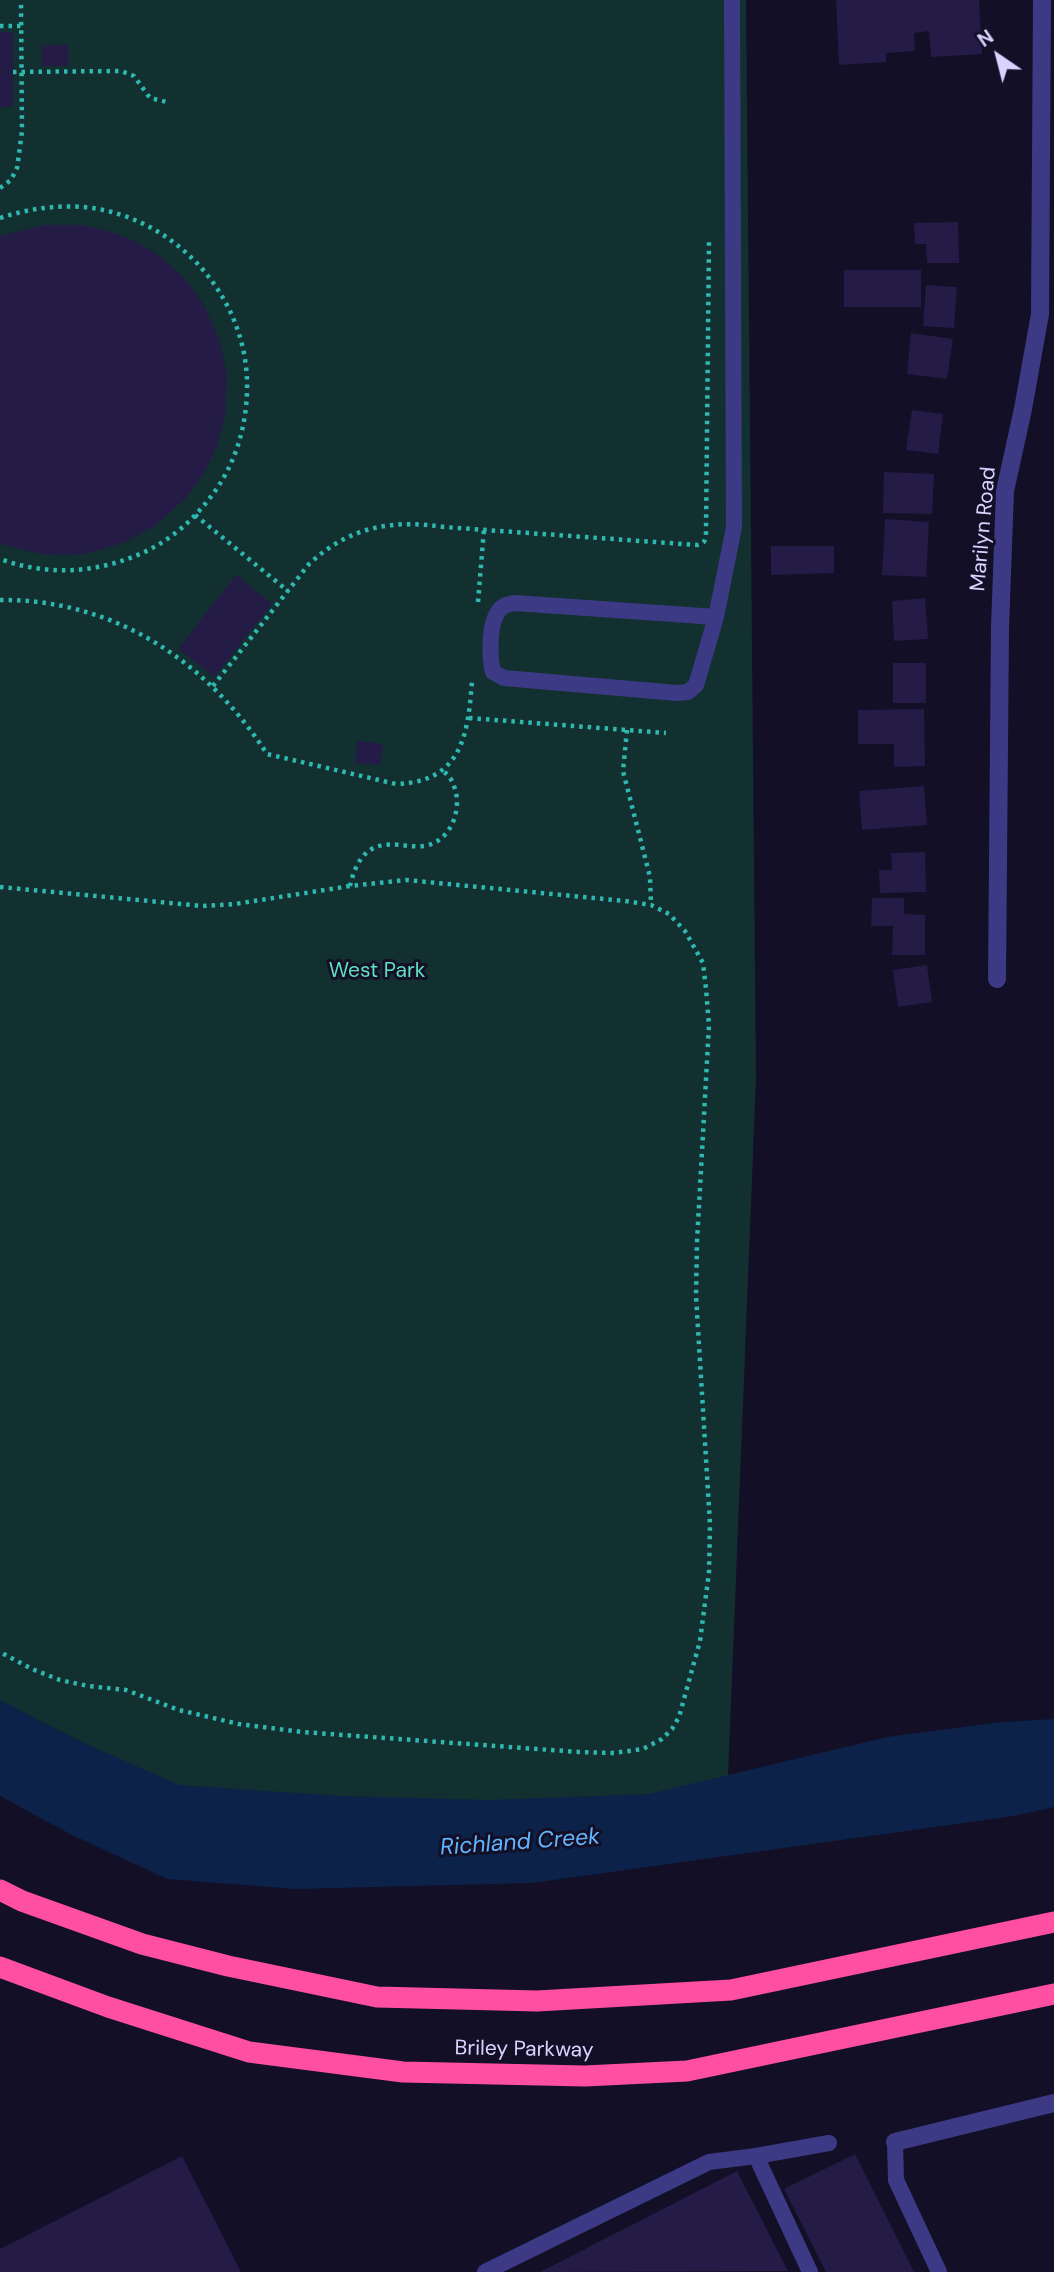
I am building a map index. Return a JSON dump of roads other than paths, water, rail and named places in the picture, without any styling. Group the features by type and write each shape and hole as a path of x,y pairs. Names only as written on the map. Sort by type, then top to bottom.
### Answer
{"highway":[{"path":"0,1890 142,1944 228,1966 377,1997 537,2001 731,1990 1054,1922"},
{"name":"Briley Parkway","path":"0,1967 108,2007 249,2052 429,2073 585,2076 687,2071 1054,1994"}],"street":[{"name":"Marilyn Road","path":"997,979 1000,627 1005,491 1040,314 1042,0"},
{"path":"895,2142 1054,2103"}],"lane":[{"path":"716,617 515,603 503,607 494,618 489,659 493,671 504,678 677,694 688,692 696,685 716,617 734,527 732,0"},
{"path":"895,2142 896,2180 939,2272"},
{"path":"485,2272 709,2162 829,2143"},
{"path":"756,2156 810,2272"}],"water":[{"name":"Richland Creek","path":"0,1700 80,1741 179,1785 341,1796 489,1800 649,1794 887,1737 1002,1722 1054,1719 1054,1807 1014,1816 532,1883 296,1889 167,1879 72,1835 0,1796"}],"park label":[{"name":"West Park","path":"377,971"}]}
